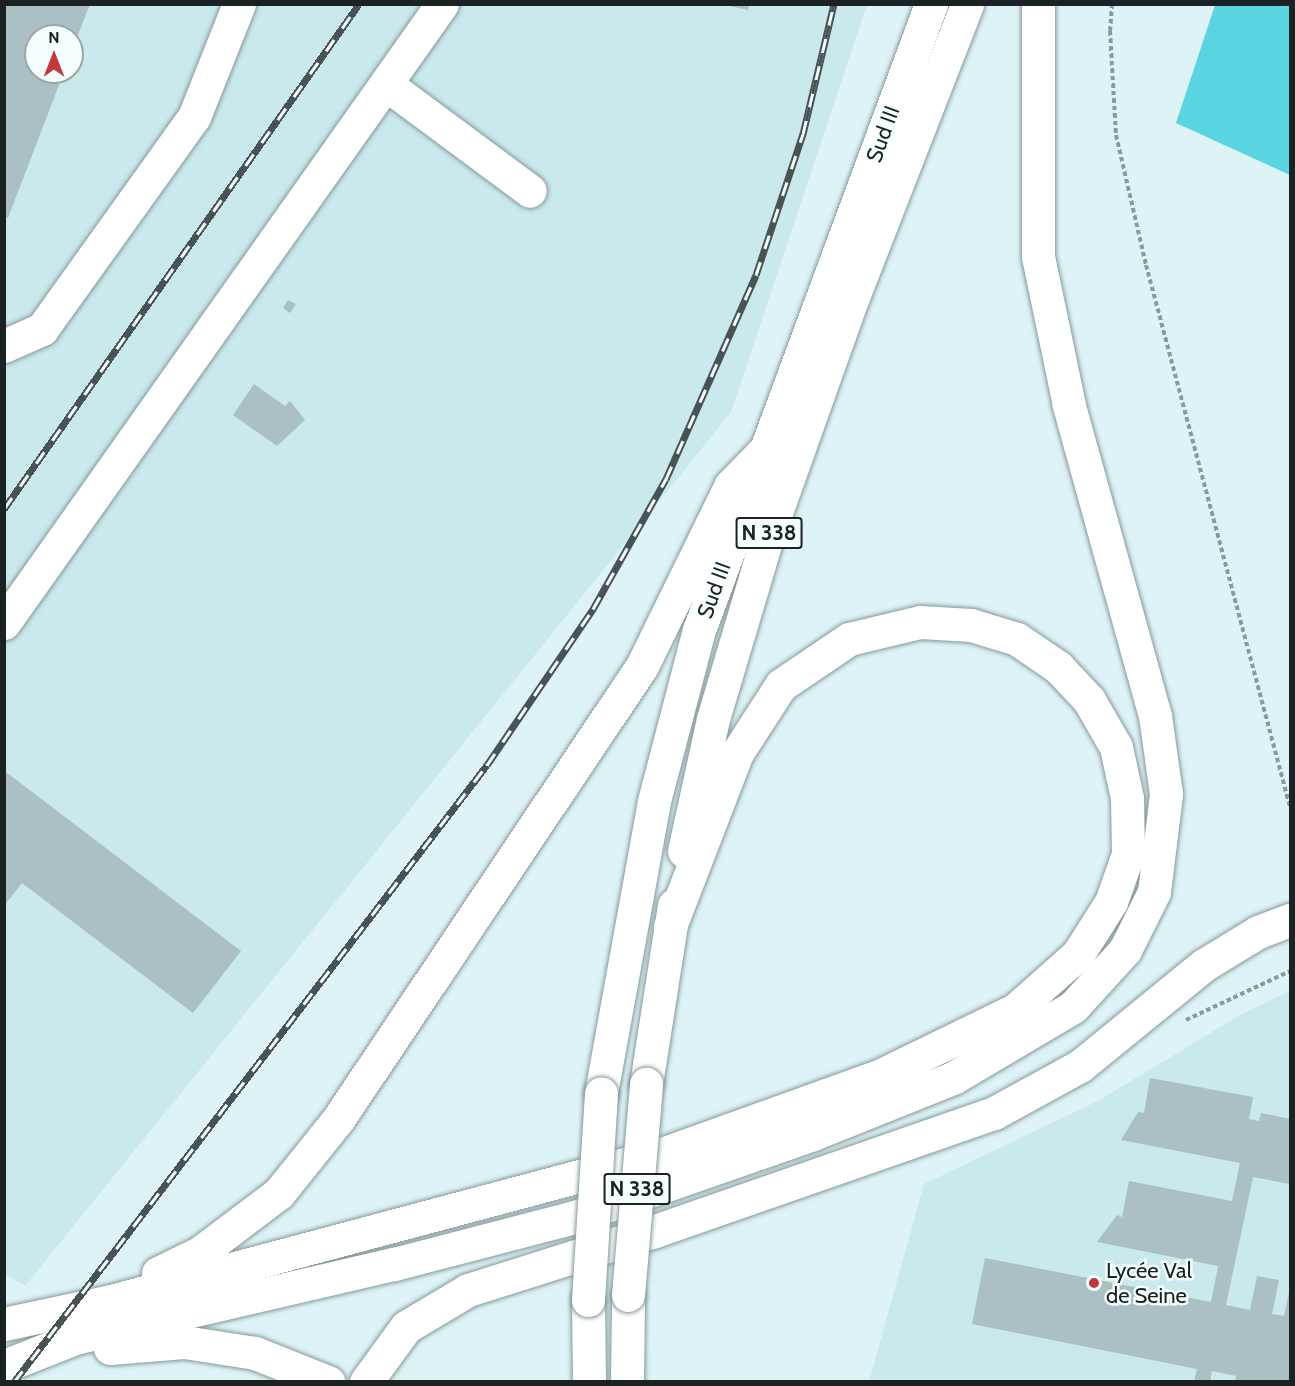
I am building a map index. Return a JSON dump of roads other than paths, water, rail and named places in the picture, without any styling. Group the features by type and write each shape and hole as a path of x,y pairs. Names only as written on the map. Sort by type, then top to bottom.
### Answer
{"main road":[{"path":"4,346 42,329 194,117 239,4"},
{"path":"4,623 442,4"},
{"name":"Sud III","path":"589,1382 588,1300 601,1093 654,801 699,630 931,4"},
{"name":"Sud III","path":"627,1382 628,1295 646,1084 694,791 767,538 853,297 967,4"},
{"path":"4,1366 75,1338 394,1264 575,1217 813,1134 953,1078 1073,1007 1125,950 1154,892 1166,794 1155,716 1070,405 1038,257 1038,4"},
{"path":"386,84 530,191"},
{"path":"20,1320 96,1291 160,1273 201,1252 279,1193 339,1118 642,666 730,486 765,450"},
{"path":"20,1320 111,1301 662,1154 881,1075 1015,1010 1078,954 1111,902 1128,854 1127,798 1116,747 1089,700 1058,667 1017,639 971,625 920,622 849,639 782,685 737,753 670,927"},
{"path":"366,1382 406,1327 468,1290 655,1231 994,1113 1080,1066 1204,965 1258,932 1290,920"},
{"path":"4,1366 125,1345 184,1342 255,1353 328,1382"}],"railway":[{"path":"4,509 359,4"},
{"path":"14,1382 487,765 593,609 666,479 756,275 803,134 834,4"}],"place":[{"name":"Lycée Val de Seine","path":"1094,1283"}]}
